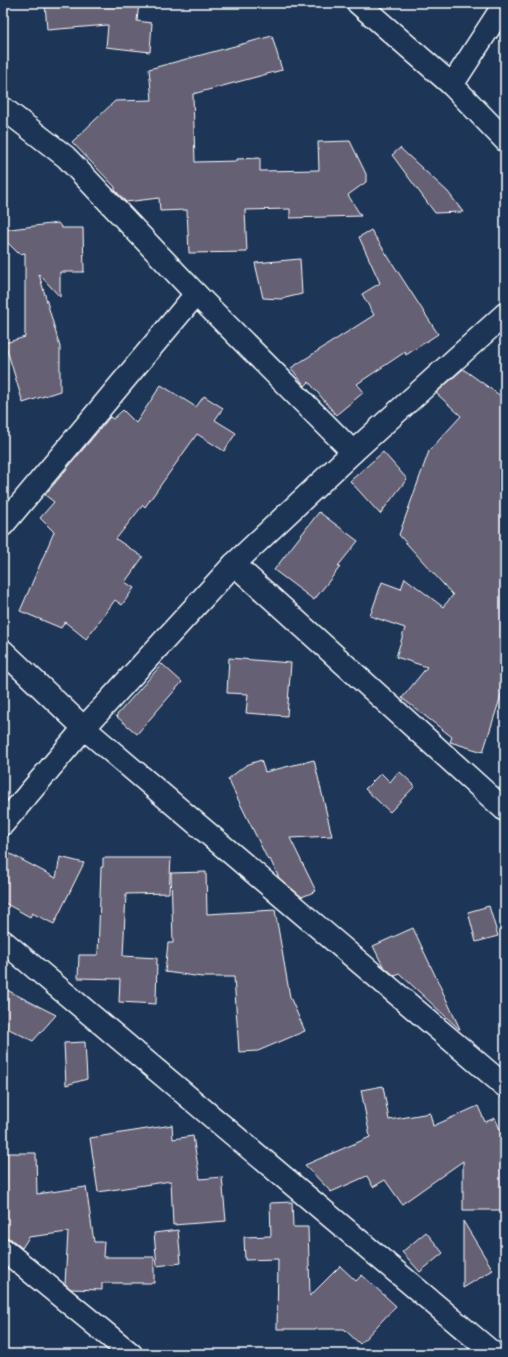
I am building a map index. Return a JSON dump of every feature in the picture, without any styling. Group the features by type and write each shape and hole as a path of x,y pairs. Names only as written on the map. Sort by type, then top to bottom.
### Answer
{"street":[{"path":"358,3 452,85 505,140"},
{"path":"452,85 505,3"},
{"path":"3,108 66,157 196,294 353,452"},
{"path":"3,525 196,294"},
{"path":"3,824 84,728 234,564 353,452 505,314"},
{"path":"234,564 505,810"},
{"path":"3,651 84,728 505,1086"},
{"path":"3,941 494,1354"},
{"path":"3,1249 131,1354"},
{"path":"501,1354 505,1350"}],"building":[{"path":"45,3 139,3 137,21 152,23 150,52 106,47 108,25 47,30"},
{"path":"272,36 282,70 193,94 195,162 237,161 237,159 260,158 260,171 319,170 318,142 350,141 366,174 366,182 348,195 361,216 290,218 290,209 245,210 247,252 189,253 187,210 160,211 159,198 126,202 115,190 115,187 72,142 115,101 152,100 149,69"},
{"path":"400,148 448,192 463,212 435,213 392,155"},
{"path":"58,223 62,228 83,228 84,272 60,272 60,297 39,274 60,347 60,391 23,403 5,343 25,337 25,253 19,254 3,238 3,230"},
{"path":"371,230 438,334 406,355 405,352 357,384 364,392 336,415 309,382 305,386 291,368 374,315 362,294 380,283 359,237"},
{"path":"300,259 302,294 281,299 263,298 255,263"},
{"path":"463,369 505,399 505,683 483,752 450,742 452,737 402,698 427,667 396,657 405,628 370,616 382,582 401,589 405,578 443,607 453,595 399,535 429,451 461,416 436,393"},
{"path":"161,385 196,407 204,396 223,408 215,420 236,433 224,451 197,434 145,507 143,505 116,539 143,557 125,582 134,588 122,605 115,600 86,639 65,622 61,628 20,611 54,532 40,518 54,502 45,495 110,417 113,419 123,410 136,423"},
{"path":"383,452 407,479 380,514 350,481"},
{"path":"319,512 358,541 314,600 274,570"},
{"path":"229,658 291,663 287,716 246,713 248,694 227,693"},
{"path":"162,664 182,682 137,734 116,716"},
{"path":"261,760 265,772 314,760 332,836 290,838 316,891 302,897 279,878 270,859 268,860 228,779 246,765"},
{"path":"399,771 415,786 390,812 365,789 381,773 390,782"},
{"path":"3,850 56,878 60,857 84,863 54,924 32,913 30,917 3,902"},
{"path":"103,858 171,858 169,893 126,894 123,956 157,958 156,1004 119,1002 120,979 78,978 79,955 98,955 101,867 103,867"},
{"path":"206,872 207,914 275,910 290,997 305,1031 258,1051 239,1052 234,977 202,977 165,972 168,943 173,943 171,873"},
{"path":"489,906 498,936 476,942 468,912"},
{"path":"413,928 460,1029 400,974 395,976 383,966 373,946"},
{"path":"3,988 56,1015 33,1041 3,1026"},
{"path":"85,1042 87,1079 66,1085 64,1043"},
{"path":"383,1086 389,1120 430,1113 433,1126 478,1106 485,1122 495,1118 505,1141 505,1210 463,1210 463,1161 402,1204 385,1180 373,1187 367,1176 331,1192 305,1165 370,1137 361,1090"},
{"path":"172,1125 173,1139 193,1136 200,1179 222,1177 226,1221 173,1225 171,1181 98,1192 90,1138"},
{"path":"6,1153 36,1153 37,1194 86,1187 94,1242 104,1242 103,1257 154,1257 154,1283 102,1283 102,1290 71,1289 65,1284 68,1232 29,1237 22,1248 11,1239 3,1237 3,1178 6,1180"},
{"path":"292,1202 293,1227 308,1227 310,1296 340,1266 356,1281 362,1275 396,1306 360,1344 344,1329 277,1329 278,1259 245,1260 244,1237 271,1236 270,1203"},
{"path":"463,1221 493,1270 463,1288"},
{"path":"178,1230 181,1263 157,1266 154,1233"},
{"path":"426,1232 443,1253 420,1272 402,1252"}]}
